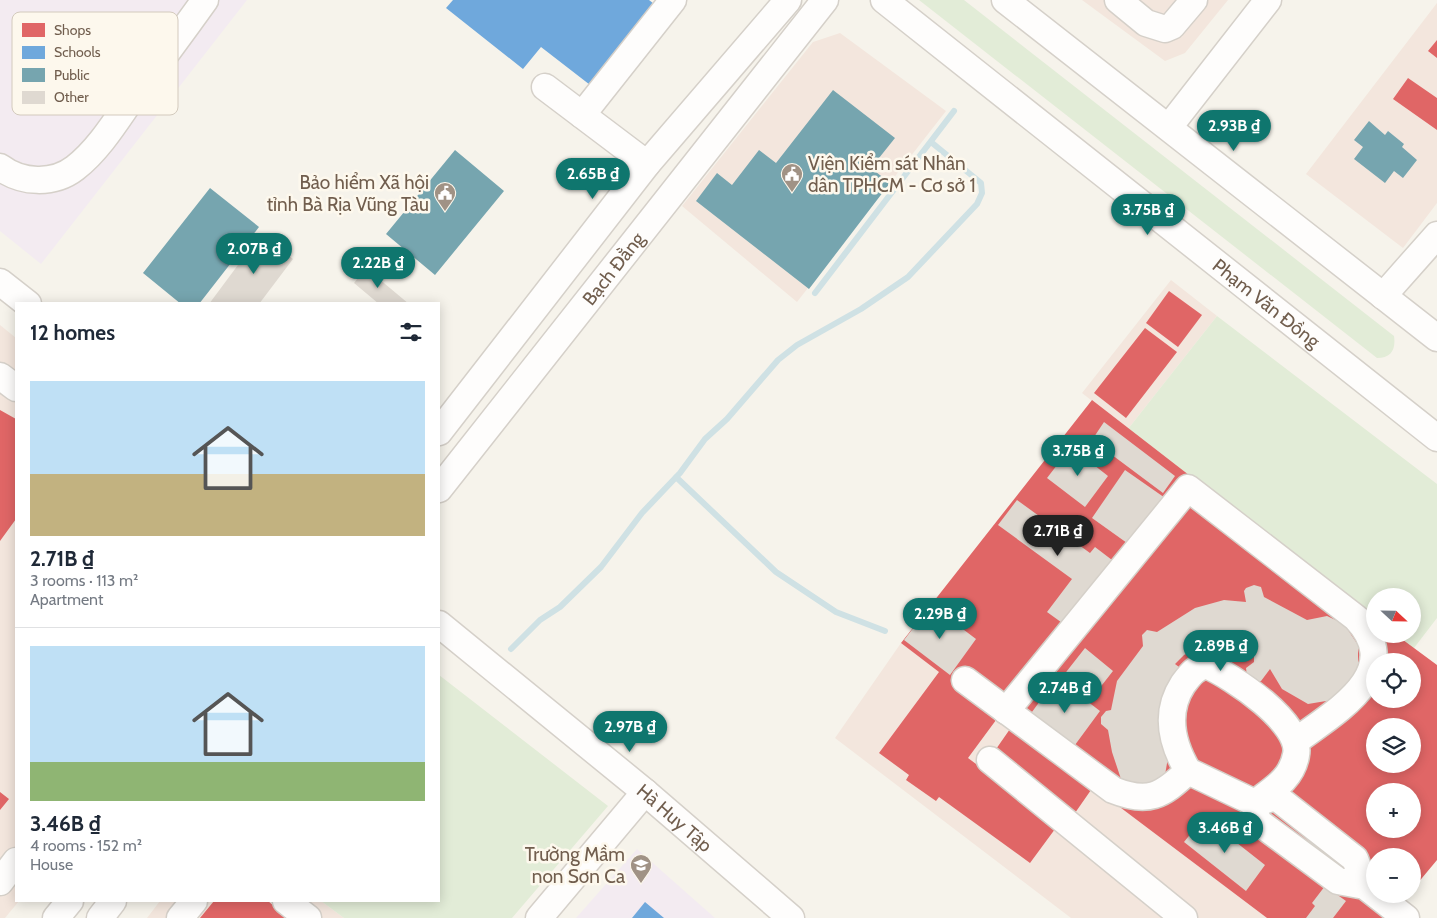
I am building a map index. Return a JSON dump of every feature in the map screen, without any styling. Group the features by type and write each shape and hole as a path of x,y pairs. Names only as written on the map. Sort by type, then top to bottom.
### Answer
{"street":[{"path":"178,38 206,0"},
{"path":"582,114 673,0"},
{"name":"Bạch Đằng","path":"440,431 647,164 788,0"},
{"name":"Bạch Đằng","path":"440,488 825,0"},
{"name":"Phạm Văn Đồng","path":"884,0 1433,428"},
{"path":"1118,0 1146,23 1165,29 1172,26 1194,0"},
{"path":"1169,127 1268,0"},
{"path":"1018,5 1169,127 1437,338"},
{"path":"545,87 647,164"},
{"path":"0,167 15,177 42,180 64,174 75,168 104,137 120,115"},
{"path":"1383,296 1437,235"},
{"path":"0,282 25,302"},
{"path":"0,376 15,387"},
{"path":"1006,711 1188,488 1356,618 1365,628 1371,640 1373,655 1366,682 1356,695 1296,741"},
{"name":"Hà Huy Tập","path":"440,625 645,792 791,918"},
{"path":"1206,665 1232,678 1268,705 1296,741 1297,755 1292,769 1284,781 1255,804 1188,771 1177,752 1171,721 1173,706 1178,692 1197,668 1206,665"},
{"path":"965,680 1113,790 1141,798 1157,795 1188,771"},
{"path":"990,760 1184,918"},
{"path":"539,918 645,792"},
{"path":"1255,804 1257,821 1338,881 1365,886 1406,918"},
{"path":"0,882 15,861"},
{"path":"56,918 69,902"},
{"path":"180,918 193,902"},
{"path":"287,902 308,918"}],"shaded area":[{"path":"0,0 247,0 178,88 178,12 12,12 12,115 157,115 41,264 0,231"},
{"path":"1082,0 1228,0 1185,53 1165,61"},
{"path":"1437,3 1437,203 1403,248 1306,174"},
{"path":"840,33 946,111 797,302 682,206 813,42"},
{"path":"1171,280 1217,316 1128,429 1082,393"},
{"path":"0,325 15,337 15,902 18,902 5,918 0,918"},
{"path":"901,643 1267,918 1071,918 835,738"},
{"name":"Trường Mầm non Sơn Ca","path":"637,849 715,918 576,918"},
{"path":"159,902 322,902 344,918 147,918"}],"green space":[{"path":"919,0 964,0 1394,336 1393,349 1389,355 1377,358"},
{"path":"1217,316 1437,484 1437,618 1421,639 1421,588 1366,588 1366,612 1128,429"},
{"path":"1380,643 1418,643 1414,648 1415,653 1382,653"},
{"path":"440,676 608,806 512,918 344,918 322,902 440,902"},
{"path":"1421,700 1437,820 1421,834 1421,783 1366,783 1366,838 1417,838 1406,848 1372,848 1338,822 1366,729 1366,773 1421,773 1421,718 1369,718 1372,708 1421,708"}],"building: Shops":[{"path":"1437,40 1437,58 1428,51"},
{"path":"1408,78 1437,98 1437,130 1393,99"},
{"path":"1169,291 1202,315 1178,347 1146,323"},
{"path":"1145,328 1177,352 1126,418 1094,393"},
{"path":"1092,400 1366,612 1366,643 1407,643 1421,653 1366,653 1366,708 1421,708 1421,653 1437,665 1437,860 1421,879 1421,848 1366,848 1366,903 1402,903 1389,918 1267,918 999,716 968,758 1058,825 1030,863 939,797 936,801 906,780 909,775 879,753 939,672 901,643"},
{"path":"0,410 15,418 15,520 0,541"},
{"path":"1010,729 1091,790 1075,813 994,752"},
{"path":"0,792 9,799 0,810"},
{"path":"213,902 269,902 288,918 200,918"}],"building: Schools":[{"path":"453,0 649,0 658,7 594,88 541,47 523,69 446,8"},
{"path":"645,902 664,918 632,918"}],"building: Public":[{"name":"Viện Kiểm sát Nhân dân TPHCM - Cơ sở 1","path":"833,90 895,138 871,168 890,183 809,289 696,201 717,173 732,185 759,150 776,163"},
{"path":"1369,121 1385,135 1388,131 1404,144 1402,147 1417,160 1403,178 1394,171 1385,183 1354,159 1363,147 1354,140"},
{"name":"Bảo hiểm Xã hội tỉnh Bà Rịa Vũng Tàu","path":"455,150 504,191 435,275 386,234"},
{"path":"210,188 259,227 201,302 179,302 143,273"}],"building: Other":[{"path":"261,234 293,259 261,302 210,302"},
{"path":"366,268 407,302 377,302 354,283"},
{"path":"1104,422 1175,476 1163,493 1092,440"},
{"path":"1071,447 1108,476 1085,507 1047,478"},
{"path":"1125,470 1168,500 1134,548 1092,518"},
{"path":"1017,500 1090,553 1095,547 1112,560 1065,625 1047,612 1072,579 998,525"},
{"path":"1254,585 1261,587 1264,597 1307,620 1327,616 1344,624 1358,645 1358,669 1353,682 1332,700 1308,704 1282,689 1270,669 1261,681 1257,682 1247,676 1246,668 1254,662 1254,648 1233,646 1211,649 1209,642 1184,655 1175,664 1183,670 1165,775 1157,789 1123,785 1112,752 1108,730 1101,724 1101,717 1106,711 1111,710 1117,681 1143,646 1142,635 1147,630 1157,632 1195,608 1224,600 1246,602 1244,591 1246,588"},
{"path":"931,605 976,639 950,675 904,640"},
{"path":"1085,648 1113,671 1091,699 1063,676"},
{"path":"1057,678 1100,711 1072,749 1029,716"},
{"path":"1204,817 1265,865 1246,891 1184,842"},
{"path":"1325,886 1346,901 1333,918 1306,918 1315,906 1312,903"}],"waterway":[{"path":"815,293 954,111"},
{"path":"511,649 540,620 560,607 601,567 642,513 680,473 705,439 727,419 778,360 797,345 861,309 908,277 977,204 982,193 981,183 931,142"},
{"path":"676,477 776,572 836,612 885,631"}],"place":[{"name":"Viện Kiểm sát Nhân dân TPHCM - Cơ sở 1","path":"792,193"},
{"name":"Bảo hiểm Xã hội tỉnh Bà Rịa Vũng Tàu","path":"445,212"},
{"name":"Trường Mầm non Sơn Ca","path":"641,884"}]}
